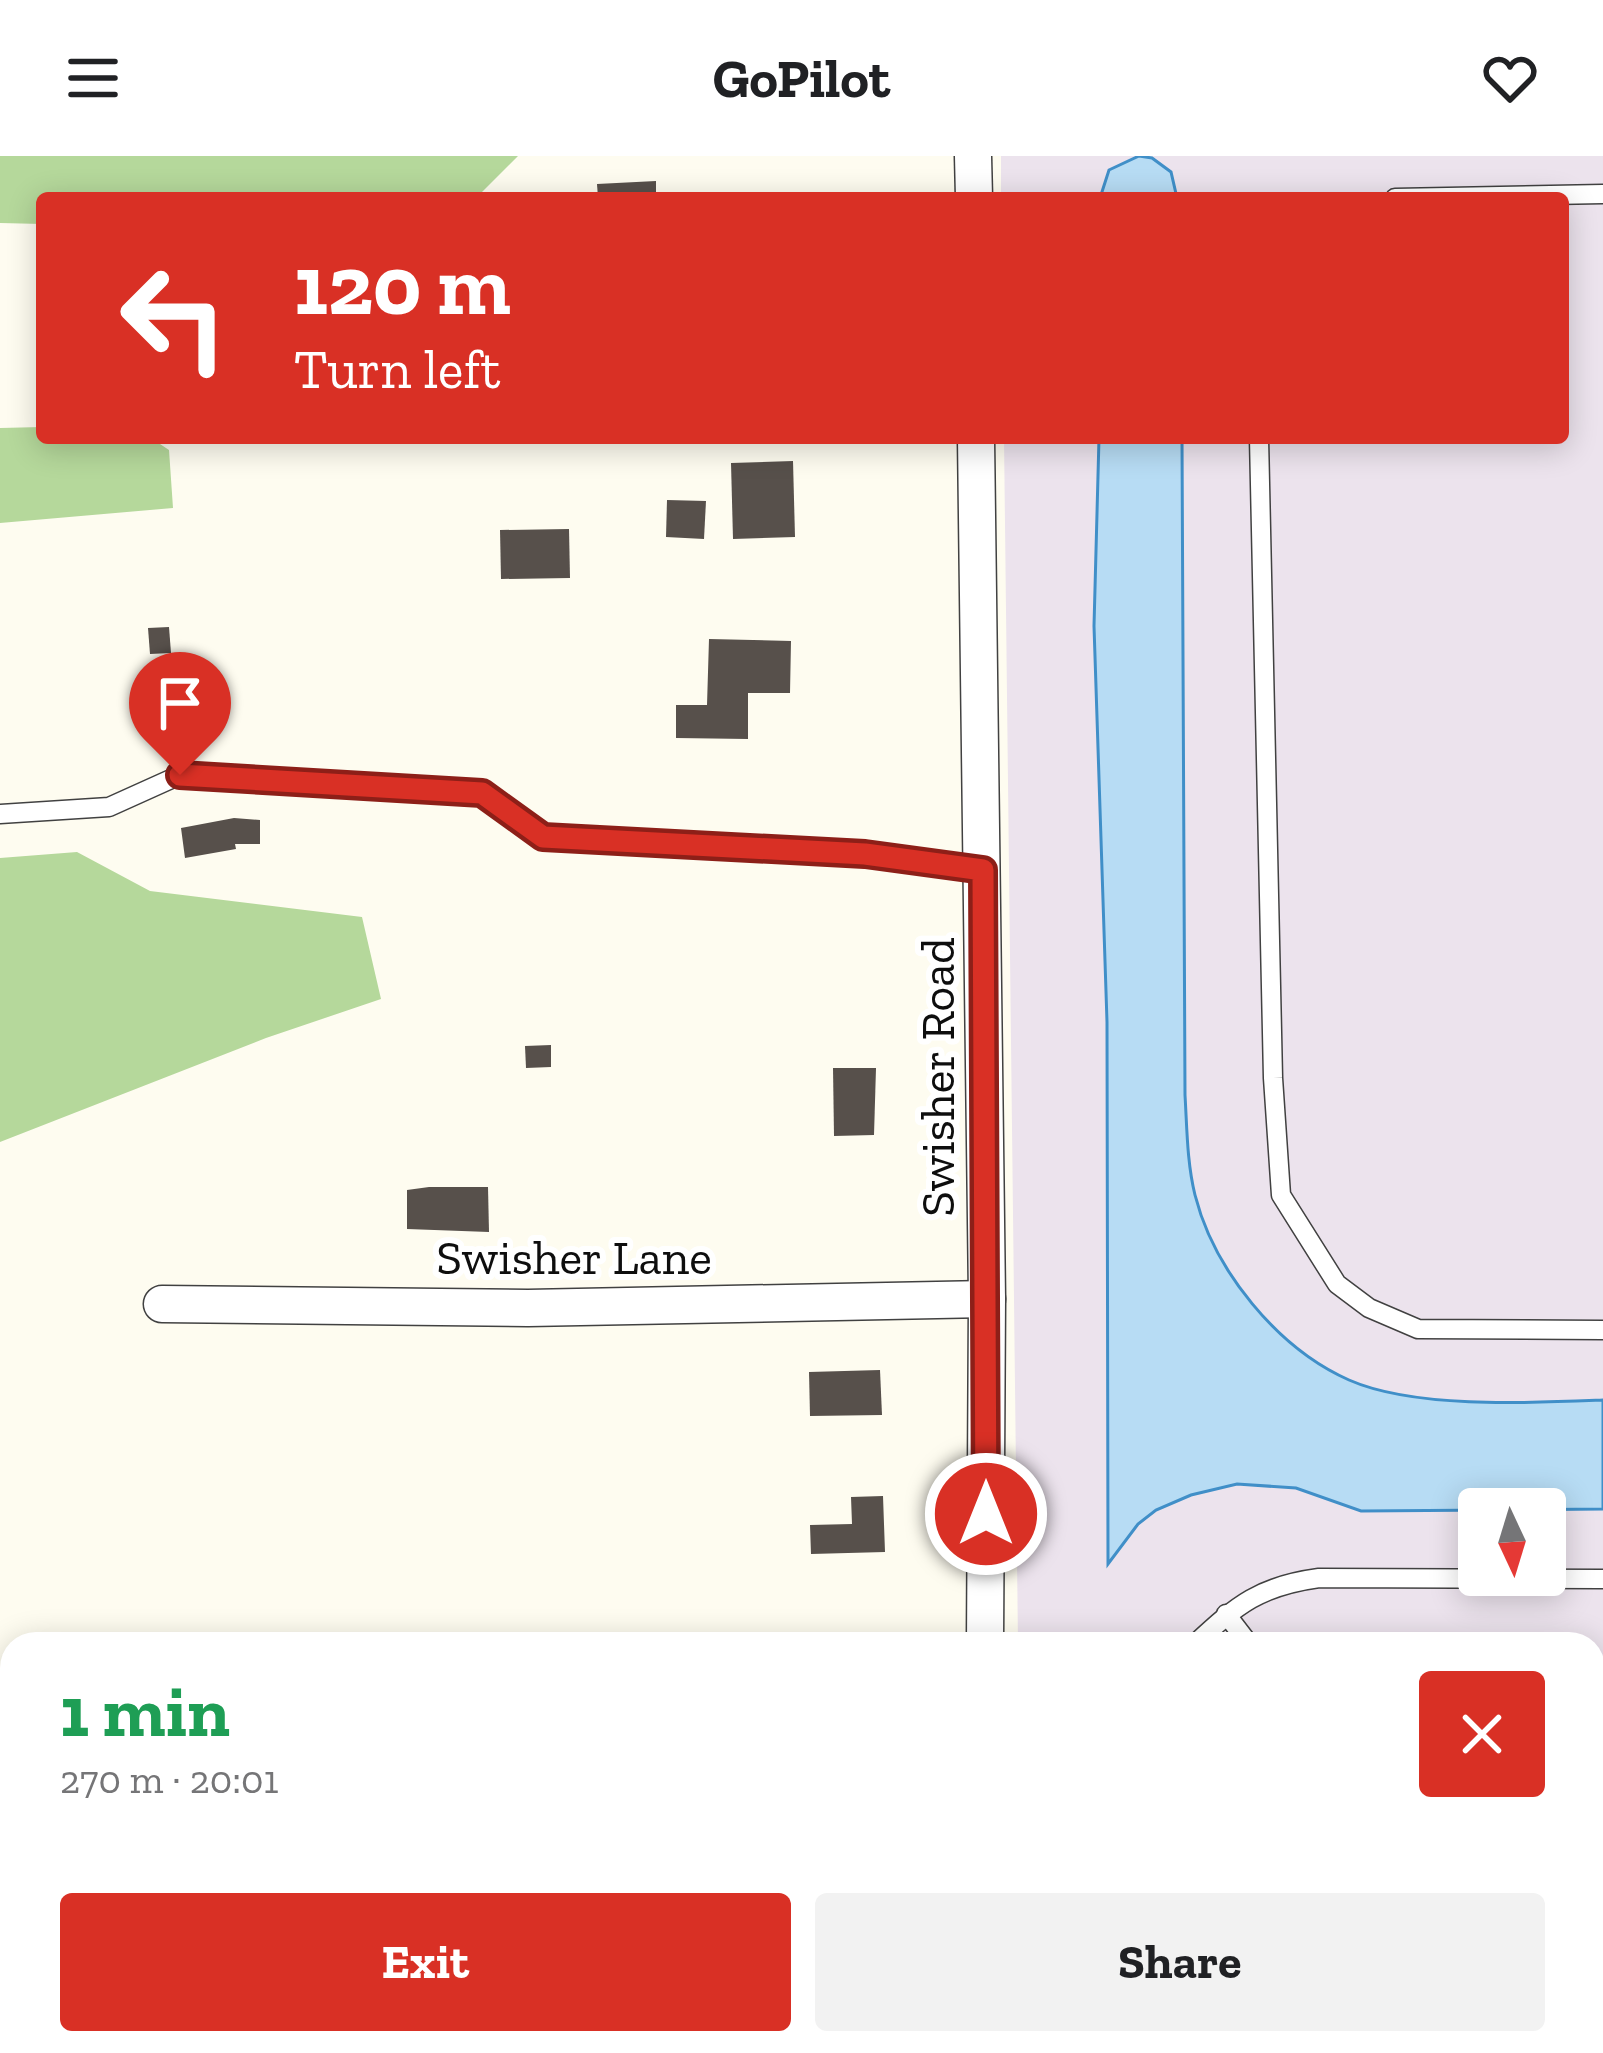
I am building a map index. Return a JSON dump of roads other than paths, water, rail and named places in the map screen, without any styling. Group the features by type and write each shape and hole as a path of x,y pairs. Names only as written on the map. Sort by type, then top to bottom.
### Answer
{"street":[{"path":"973,156 974,192"},
{"name":"Swisher Road","path":"976,444 987,1299 985,1632"},
{"name":"Swisher Lane","path":"162,1304 528,1308 987,1299"}],"lane":[{"path":"1569,195 1603,194"},
{"path":"1259,444 1273,1078 1281,1195 1337,1284 1369,1308 1418,1329 1603,1330"},
{"path":"0,814 109,807 180,775 224,777 482,793 543,837 865,854 983,870"},
{"path":"1207,1632 1226,1614 1278,1583 1319,1577 1603,1579"},
{"path":"1226,1614 1240,1632"}],"water":[{"path":"1139,156 1152,158 1171,172 1176,192 1102,192 1109,170"},
{"path":"1099,444 1182,444 1185,1095 1192,1183 1204,1223 1252,1304 1297,1348 1349,1380 1439,1400 1603,1400 1603,1509 1566,1509 1566,1488 1458,1488 1458,1510 1361,1511 1296,1488 1237,1484 1156,1510 1138,1524 1108,1564 1107,1022 1094,626"}]}
